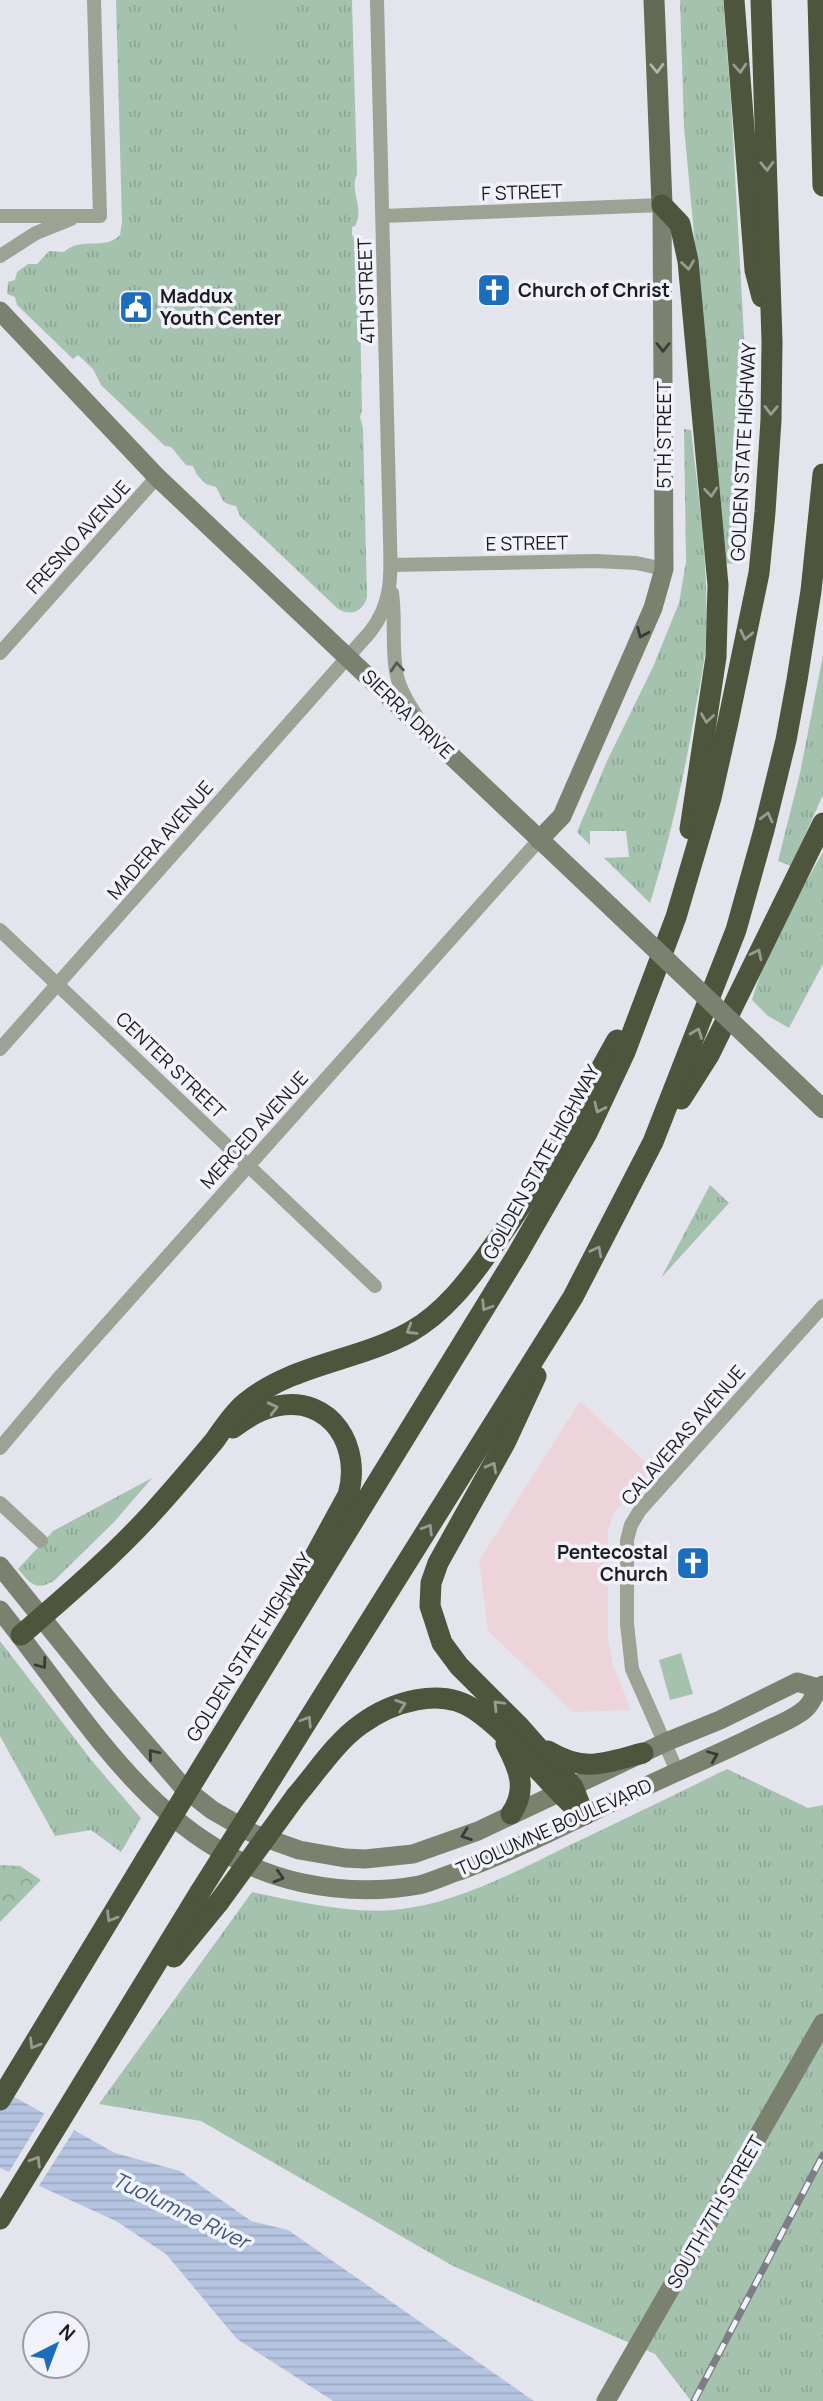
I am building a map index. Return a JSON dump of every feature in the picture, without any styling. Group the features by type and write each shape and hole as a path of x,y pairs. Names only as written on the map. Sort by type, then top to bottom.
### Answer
{"highway":[{"path":"734,0 755,270 772,341"},
{"name":"GOLDEN STATE HIGHWAY","path":"0,2099 510,1267 587,1133 625,1052 676,917 710,798 759,573 771,420 772,341 761,0"},
{"path":"818,0 823,186"},
{"path":"662,205 680,224 688,261 718,585 716,657 676,917"},
{"path":"653,1142 736,930 764,830 786,740 797,680 811,590 823,474"},
{"path":"584,1815 566,1790 510,1729 442,1643 430,1606 431,1583 438,1563 505,1443 573,1297 653,1142 709,1055 823,823"},
{"path":"21,1635 99,1568 153,1513 242,1406 262,1390 287,1378 400,1337 436,1313 457,1293 510,1223 548,1164 655,974"},
{"path":"210,1897 271,1779 573,1297"},
{"path":"214,1441 249,1416 278,1406 305,1407 327,1417 345,1439 351,1455 352,1479 348,1495 304,1573 217,1743"},
{"path":"0,2219 126,2016 210,1897 359,1725 402,1704 425,1699 458,1701 567,1762 591,1766 643,1753"},
{"path":"510,1729 522,1790 519,1802 511,1814"}],"main road":[{"name":"5TH STREET","path":"654,0 662,205"}],"street":[{"path":"0,216 100,216 94,0"},
{"name":"4TH STREET","path":"347,656 379,620 387,602 391,565 377,0"},
{"name":"F STREET","path":"383,216 662,205"},
{"name":"5TH STREET","path":"539,840 562,816 653,608 664,569 662,205"},
{"path":"0,256 36,233 79,216"},
{"name":"SIERRA DRIVE","path":"0,311 157,477 823,1109"},
{"name":"FRESNO AVENUE","path":"0,653 157,477"},
{"name":"E STREET","path":"391,565 595,561 636,563 664,569"},
{"name":"4TH STREET","path":"390,582 396,674 423,728"},
{"name":"MADERA AVENUE","path":"0,1049 347,656"},
{"name":"MERCED AVENUE","path":"0,1448 58,1379 539,840"},
{"name":"CENTER STREET","path":"0,930 375,1286"},
{"name":"CALAVERAS AVENUE","path":"677,1771 632,1669 627,1624 627,1540 631,1525 640,1510 823,1306"},
{"path":"0,1503 41,1541"},
{"name":"TUOLUMNE BOULEVARD","path":"0,1566 162,1765 183,1787 212,1810 263,1838 299,1850 345,1858 365,1859 413,1854 478,1831 797,1682 820,1687 812,1702 801,1713 733,1748 677,1771 489,1860 420,1885 365,1890 341,1889 292,1880 240,1862 195,1836 162,1810 84,1720 0,1610"},
{"name":"SOUTH 7TH STREET","path":"606,2401 823,2023"}],"shaded area":[{"path":"580,1401 653,1469 613,1514 608,1532 608,1639 613,1664 631,1710 573,1712 488,1631 479,1561"}],"green space":[{"path":"116,0 352,0 357,174 355,187 358,219 352,227 352,235 359,251 360,294 355,303 360,311 360,417 363,428 367,597 363,606 356,611 338,609 240,516 236,506 224,502 216,487 206,484 193,466 186,465 171,447 165,446 101,385 93,369 78,355 73,359 17,305 15,297 7,294 8,282 15,280 17,272 28,264 37,264 49,251 64,252 78,245 114,240 120,235 122,222"},
{"path":"238,0 273,0 275,57 239,58"},
{"path":"680,0 723,0 746,372 744,449 735,564 725,563 684,127"},
{"path":"684,429 691,430 703,542 705,653 682,781 650,903 604,858 629,857 626,831 590,831 590,845 577,832 607,761 653,667 679,603 686,562"},
{"path":"823,655 823,795 791,866 778,861 800,773"},
{"path":"823,852 823,964 789,1028 768,1016 752,1000 774,943"},
{"path":"710,1185 729,1203 661,1278"},
{"path":"152,1478 114,1522 55,1580 48,1584 34,1585 18,1569 53,1531"},
{"path":"0,1641 92,1761 141,1818 121,1852 91,1830 55,1836 0,1736"},
{"path":"681,1653 693,1694 670,1700 659,1660"},
{"path":"727,1769 808,1808 823,1805 823,2401 691,2401 655,2354 453,2266 201,2121 99,2104 252,1892 359,1910 417,1907 462,1894 505,1877"},
{"path":"0,1865 20,1866 41,1880 0,1922"}],"water":[{"name":"Tuolumne River","path":"0,2089 115,2153 180,2171 251,2221 288,2230 534,2401 333,2401 237,2339 166,2254 116,2221 0,2168"}],"pier":[{"path":"46,2111 76,2127 37,2189 7,2175"}],"railway":[{"path":"694,2401 823,2155"}],"place":[{"name":"Church of Christ","path":"494,290"},
{"name":"Maddux Youth Center","path":"136,307"},
{"name":"Pentecostal Church","path":"693,1563"}]}
